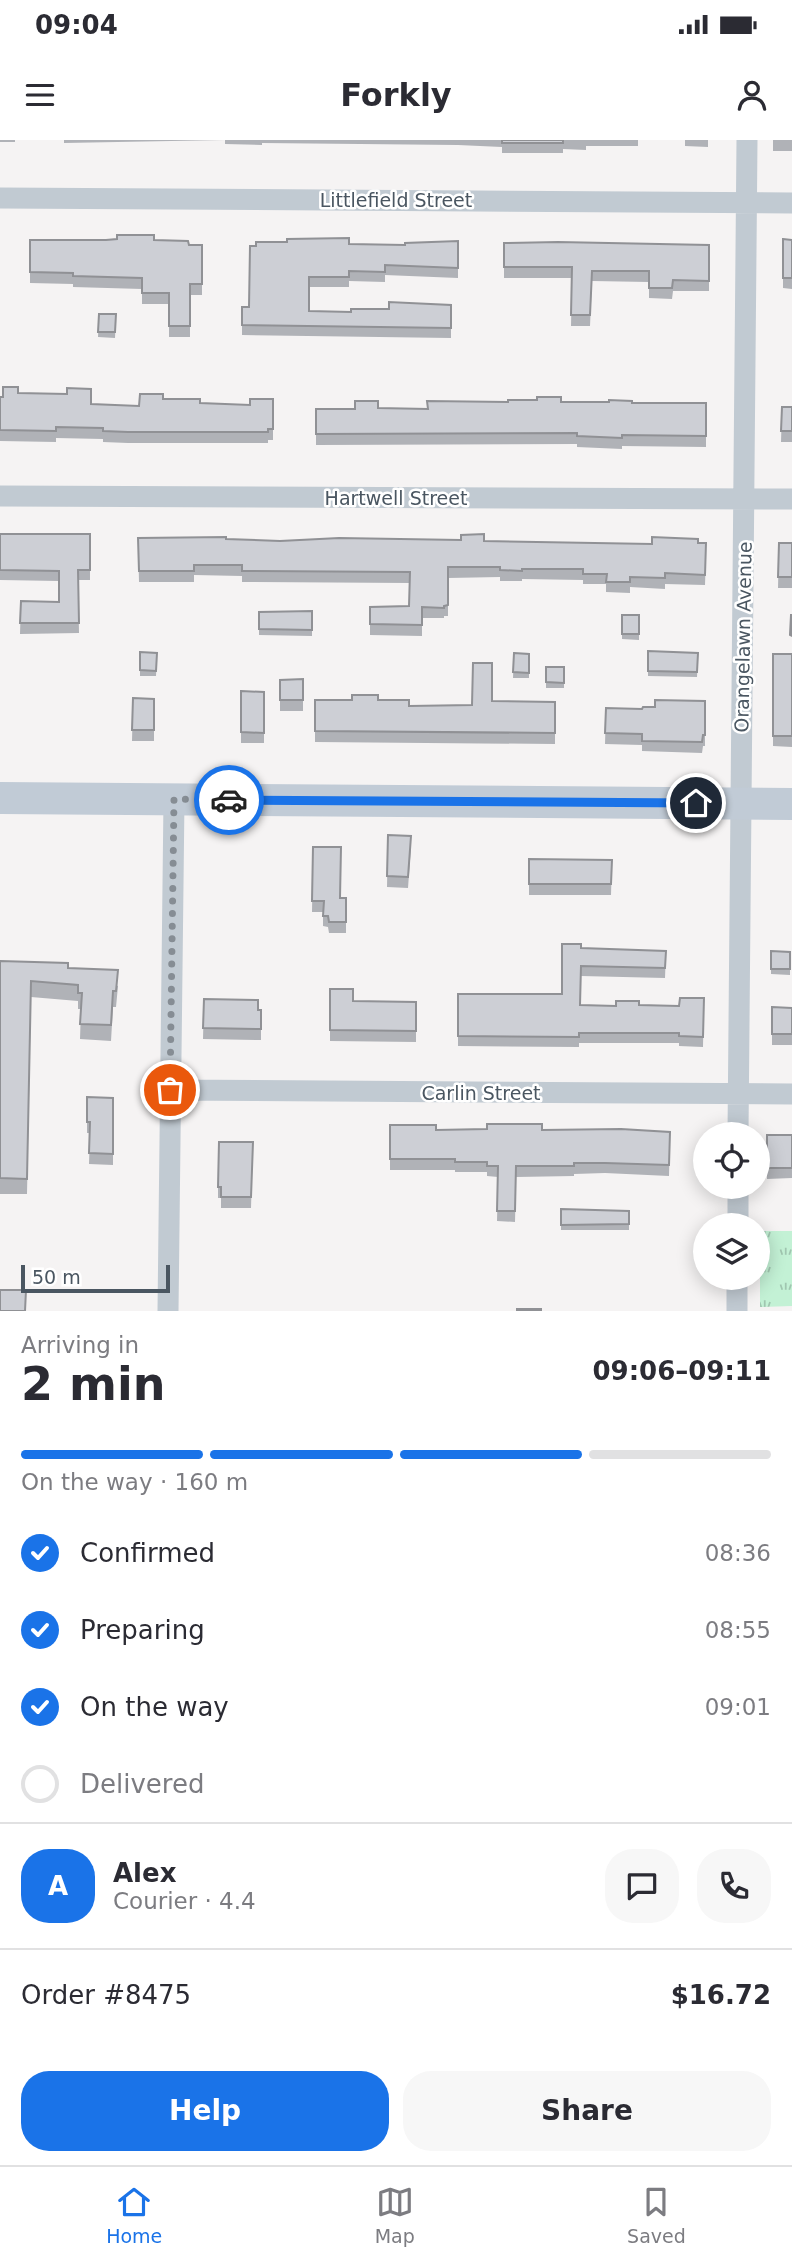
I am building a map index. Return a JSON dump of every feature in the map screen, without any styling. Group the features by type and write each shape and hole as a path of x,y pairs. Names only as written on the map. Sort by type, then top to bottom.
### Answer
{"main road":[{"path":"0,798 792,804"}],"street":[{"name":"Orangelawn Avenue","path":"738,1122 747,140"},
{"name":"Littlefield Street","path":"0,198 792,203"},
{"name":"Hartwell Street","path":"0,496 792,499"},
{"path":"168,1311 174,799"},
{"name":"Carlin Street","path":"170,1090 792,1094"},
{"path":"737,1290 737,1311"}],"green space":[{"path":"770,1231 792,1231 792,1306 760,1307 760,1290 770,1290"}],"building":[{"path":"502,140 563,140 563,143 502,143"},
{"path":"117,235 154,235 154,240 188,241 189,245 202,245 202,284 190,284 190,326 169,326 169,293 142,293 142,278 30,272 30,240 106,240 117,239"},
{"path":"349,238 349,244 405,245 458,241 458,268 385,265 385,272 349,271 349,277 309,277 309,311 389,309 389,302 451,305 451,328 242,325 242,307 249,307 250,246 256,246 256,242 287,242 287,239"},
{"path":"783,239 792,240 792,278 783,278"},
{"path":"504,243 709,245 709,281 673,280 672,288 649,288 649,271 592,271 590,315 571,315 572,267 504,267"},
{"path":"99,314 116,314 115,332 98,332"},
{"path":"3,387 18,387 18,393 67,394 67,388 91,389 91,404 139,406 140,394 163,394 163,399 200,399 200,403 250,405 250,399 273,399 273,429 268,429 268,432 128,432 103,431 103,428 56,427 56,431 0,430 0,397 3,397"},
{"path":"537,397 561,397 561,402 609,400 632,403 706,403 706,436 622,435 622,438 577,436 577,433 316,434 316,409 355,409 355,401 378,401 378,408 428,409 427,401 508,402 537,400"},
{"path":"782,407 792,407 792,431 781,431"},
{"path":"0,534 90,534 90,570 78,570 79,623 20,623 21,601 59,602 59,571 0,570"},
{"path":"484,534 484,541 652,544 652,537 698,539 698,543 706,543 705,575 665,573 665,578 630,577 630,582 606,582 607,574 583,574 583,569 522,571 500,570 500,567 448,567 448,605 444,608 422,607 422,625 370,624 370,607 409,606 410,572 242,571 242,565 194,565 194,571 139,571 138,538 226,537 280,541 339,538 461,540 461,535"},
{"path":"779,543 792,543 792,577 778,577"},
{"path":"312,611 312,630 259,629 259,612"},
{"path":"622,615 639,615 639,634 622,634"},
{"path":"792,615 792,636 790,635"},
{"path":"648,651 698,653 697,672 648,671"},
{"path":"140,652 157,653 156,671 140,670"},
{"path":"514,653 529,654 529,673 513,672"},
{"path":"773,654 792,654 792,736 773,736"},
{"path":"473,663 492,663 492,701 555,702 555,733 315,731 315,700 352,700 352,695 378,695 378,700 409,700 409,706 472,705"},
{"path":"546,667 564,667 564,683 546,682"},
{"path":"303,679 303,700 280,700 280,680"},
{"path":"241,691 264,692 264,733 241,732"},
{"path":"133,698 154,699 154,730 132,730"},
{"path":"655,700 705,701 705,735 702,742 642,741 642,734 605,733 606,708 655,707"},
{"path":"388,835 411,836 408,877 387,876"},
{"path":"313,847 341,847 340,898 346,898 346,922 329,922 328,916 323,916 324,901 312,901"},
{"path":"529,859 612,860 611,884 529,884"},
{"path":"562,944 581,944 581,948 666,951 665,968 581,966 580,1005 616,1006 616,1001 639,1001 639,1005 679,1006 680,998 704,998 703,1037 679,1036 679,1033 579,1033 579,1037 458,1036 458,994 562,994"},
{"path":"771,951 790,952 790,969 771,969"},
{"path":"0,961 68,963 68,968 118,970 116,991 113,991 111,1025 80,1024 82,993 78,993 78,985 31,981 27,1179 0,1178"},
{"path":"330,989 353,989 353,1001 416,1002 416,1031 330,1030"},
{"path":"204,999 258,1000 261,1029 203,1028"},
{"path":"772,1007 792,1008 792,1034 772,1034"},
{"path":"87,1097 113,1098 113,1154 89,1153 90,1122 87,1122"},
{"path":"487,1124 542,1124 542,1130 621,1129 670,1132 669,1165 574,1163 574,1166 516,1166 515,1211 497,1211 498,1166 487,1166 487,1162 455,1162 455,1159 390,1159 390,1125 436,1125 436,1130 487,1129"},
{"path":"770,1135 792,1135 792,1168 770,1168"},
{"path":"219,1142 253,1142 251,1197 221,1197 221,1187 218,1187"},
{"path":"561,1209 629,1211 629,1224 561,1225"},
{"path":"0,1290 26,1290 25,1311 0,1311"},
{"path":"541,1309 541,1311 517,1311"}],"way so far":[{"path":"170,1090 174,799 229,800"}],"route":[{"path":"229,800 696,803"}]}
